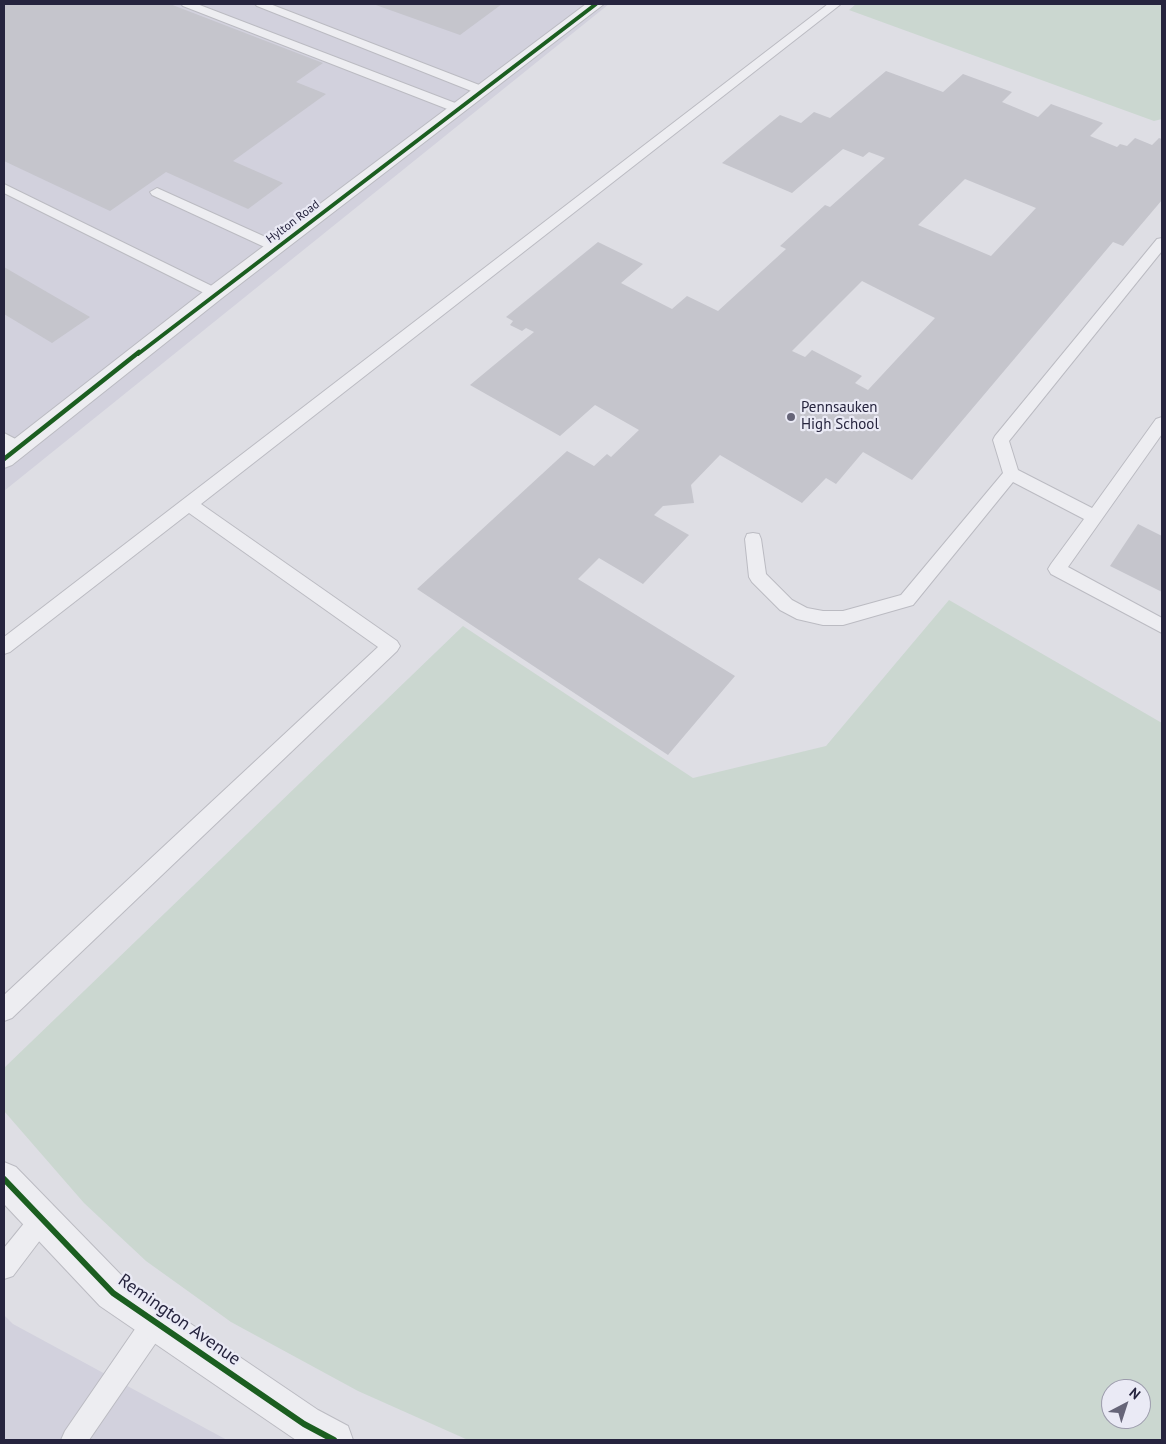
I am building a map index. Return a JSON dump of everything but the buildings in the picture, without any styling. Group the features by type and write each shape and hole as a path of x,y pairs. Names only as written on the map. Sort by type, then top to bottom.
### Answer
{"street":[{"name":"Hylton Road","path":"9,449 596,4"},
{"name":"Remington Avenue","path":"4,1179 114,1293 304,1424 334,1440"}],"lane":[{"path":"187,4 459,109"},
{"path":"261,4 483,91"},
{"path":"4,647 835,4"},
{"path":"4,188 214,293"},
{"path":"157,192 276,247"},
{"path":"1094,517 1011,474 1001,440 1162,242"},
{"path":"1162,423 1057,569 1162,626"},
{"path":"753,539 758,577 786,605 803,614 823,618 843,618 907,600 1011,474"},
{"path":"4,1010 391,646 189,504"},
{"path":"4,1267 42,1219"},
{"path":"74,1440 155,1322"}],"shaded area":[{"path":"4,4 609,4 4,491"},
{"path":"856,4 1162,4 1162,119 1154,121 849,10"},
{"path":"949,600 1162,723 1162,1440 468,1440 358,1391 231,1322 146,1261 84,1203 4,1111 4,1068 463,626 693,778 826,746"},
{"path":"4,1315 13,1324 227,1440 4,1440"}],"cycle path":[{"path":"4,459 215,293 596,4"},
{"path":"4,1179 113,1293 304,1424 334,1440"}],"place":[{"name":"Pennsauken High School","path":"791,417"}]}
